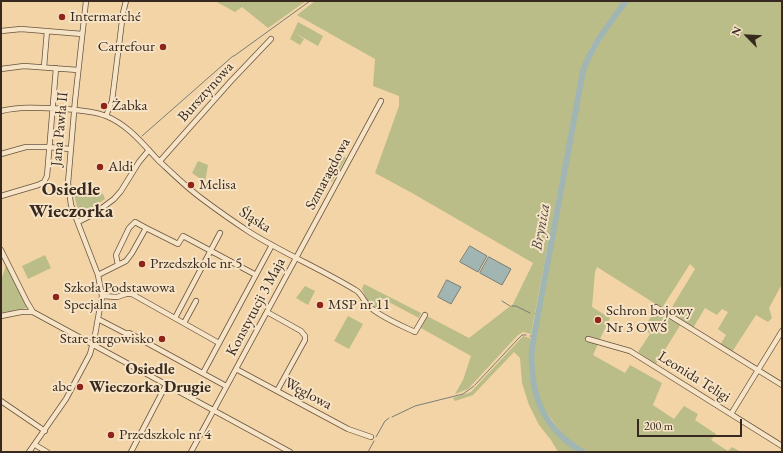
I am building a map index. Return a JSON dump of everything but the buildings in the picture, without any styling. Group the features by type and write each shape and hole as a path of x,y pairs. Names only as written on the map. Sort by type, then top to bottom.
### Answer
{"street":[{"name":"Jana Pawła II","path":"29,452 72,389 90,354 102,296 98,275 71,205 68,182 70,149 86,1"},
{"path":"106,116 112,101 123,13 126,1"},
{"path":"1,31 21,29 82,34"},
{"path":"44,67 47,31"},
{"name":"Bursztynowa","path":"160,161 231,81 271,39"},
{"path":"1,69 24,66 78,70"},
{"path":"1,196 38,185 44,182 47,176 56,68"},
{"name":"Szmaragdowa","path":"296,258 381,101"},
{"name":"Śląska","path":"1,110 22,107 88,111 106,116 130,130 160,161 200,197 233,221 272,245 353,289 360,294 369,308 415,332 425,315"},
{"path":"1,154 26,147 70,149"},
{"path":"78,222 94,214 114,199 121,191 135,167 149,150"},
{"path":"118,265 116,255 129,228 135,222 178,244 183,236 256,275"},
{"path":"98,275 126,262 146,228"},
{"path":"175,318 220,233"},
{"path":"203,373 272,245"},
{"path":"1,250 33,312"},
{"name":"Konstytucji 3 Maja","path":"191,452 296,258"},
{"path":"102,296 117,297 132,294 219,343"},
{"path":"184,323 196,301"},
{"path":"656,307 782,385"},
{"path":"1,316 21,312 33,312 290,452"},
{"path":"267,312 301,331 305,336 305,340 277,391"},
{"path":"98,319 125,334 129,333 226,386"},
{"path":"731,414 782,331"},
{"name":"Leonida Teligi","path":"588,339 630,351 782,446"},
{"name":"Węglowa","path":"236,369 348,429 371,437"},
{"path":"131,452 166,385"},
{"path":"1,401 45,430"},
{"path":"38,446 47,452"}],"green space":[{"path":"215,1 306,1 268,28 242,7 235,12"},
{"path":"315,1 624,1 590,48 581,70 531,334 523,332 518,335 468,389 455,394 463,380 471,356 421,328 427,316 469,338 513,304 533,263 375,173 399,106 399,96 373,86 375,59 297,15"},
{"path":"629,1 782,1 782,284 769,308 772,318 768,322 756,315 732,352 720,345 726,335 718,329 728,312 722,309 717,315 705,308 693,328 669,312 695,269 690,264 662,308 597,267 595,272 592,307 610,318 600,339 588,336 586,340 598,344 593,355 625,373 630,365 662,383 653,405 674,419 684,406 698,414 695,420 716,434 711,440 728,451 732,447 741,452 588,452 564,437 542,406 535,384 534,350 584,75 598,46"},
{"path":"298,22 323,36 318,46 295,33 304,39 300,45 290,39"},
{"path":"339,154 346,158 332,182 325,178"},
{"path":"198,161 208,165 205,182 192,173"},
{"path":"91,187 103,194 105,199 82,215 77,207 74,194 81,189 88,190"},
{"path":"45,255 51,268 28,279 22,266"},
{"path":"6,265 27,308 1,313 1,281"},
{"path":"364,284 421,313 419,318 383,299 377,310 369,304 362,289"},
{"path":"305,286 315,291 308,305 296,298"},
{"path":"656,308 681,324 656,364 638,352 650,334 644,328"},
{"path":"348,316 363,324 349,349 334,341"},
{"path":"523,336 530,338 529,373 536,400 547,420 554,429 578,452 558,452 539,425 529,405 522,383 520,358 514,352 473,395 455,401 453,398 471,392"}],"shaded area":[{"path":"470,246 487,256 478,272 460,262"},
{"path":"489,257 511,269 502,285 480,273"},
{"path":"447,280 461,287 451,304 438,297"}],"waterway":[{"path":"142,136 233,56 310,1"},
{"name":"Brynica","path":"583,452 557,432 541,408 533,379 532,347 583,71 596,43 626,1"},
{"path":"502,301 510,306"},
{"path":"512,306 516,306 530,313"},
{"path":"475,385 522,335 526,335"},
{"path":"392,417 415,406 463,394 474,386"},
{"path":"376,437 385,421 389,418"},
{"path":"368,452 374,441"}],"place":[{"name":"Intermarché","path":"62,17"},
{"name":"Carrefour","path":"163,47"},
{"name":"Żabka","path":"104,106"},
{"name":"Aldi","path":"100,167"},
{"name":"Melisa","path":"191,185"},
{"name":"Przedszkole nr 5","path":"142,264"},
{"name":"Szkoła Podstawowa Specjalna","path":"56,297"},
{"name":"MSP nr 11","path":"320,305"},
{"name":"Schron bojowy Nr 3 OWŚ","path":"598,320"},
{"name":"Stare targowisko","path":"162,339"},
{"name":"abc","path":"80,387"},
{"name":"Przedszkole nr 4","path":"111,435"}],"district":[{"name":"Osiedle Wieczorka","path":"71,201"},
{"name":"Osiedle Wieczorka Drugie","path":"150,379"}]}
